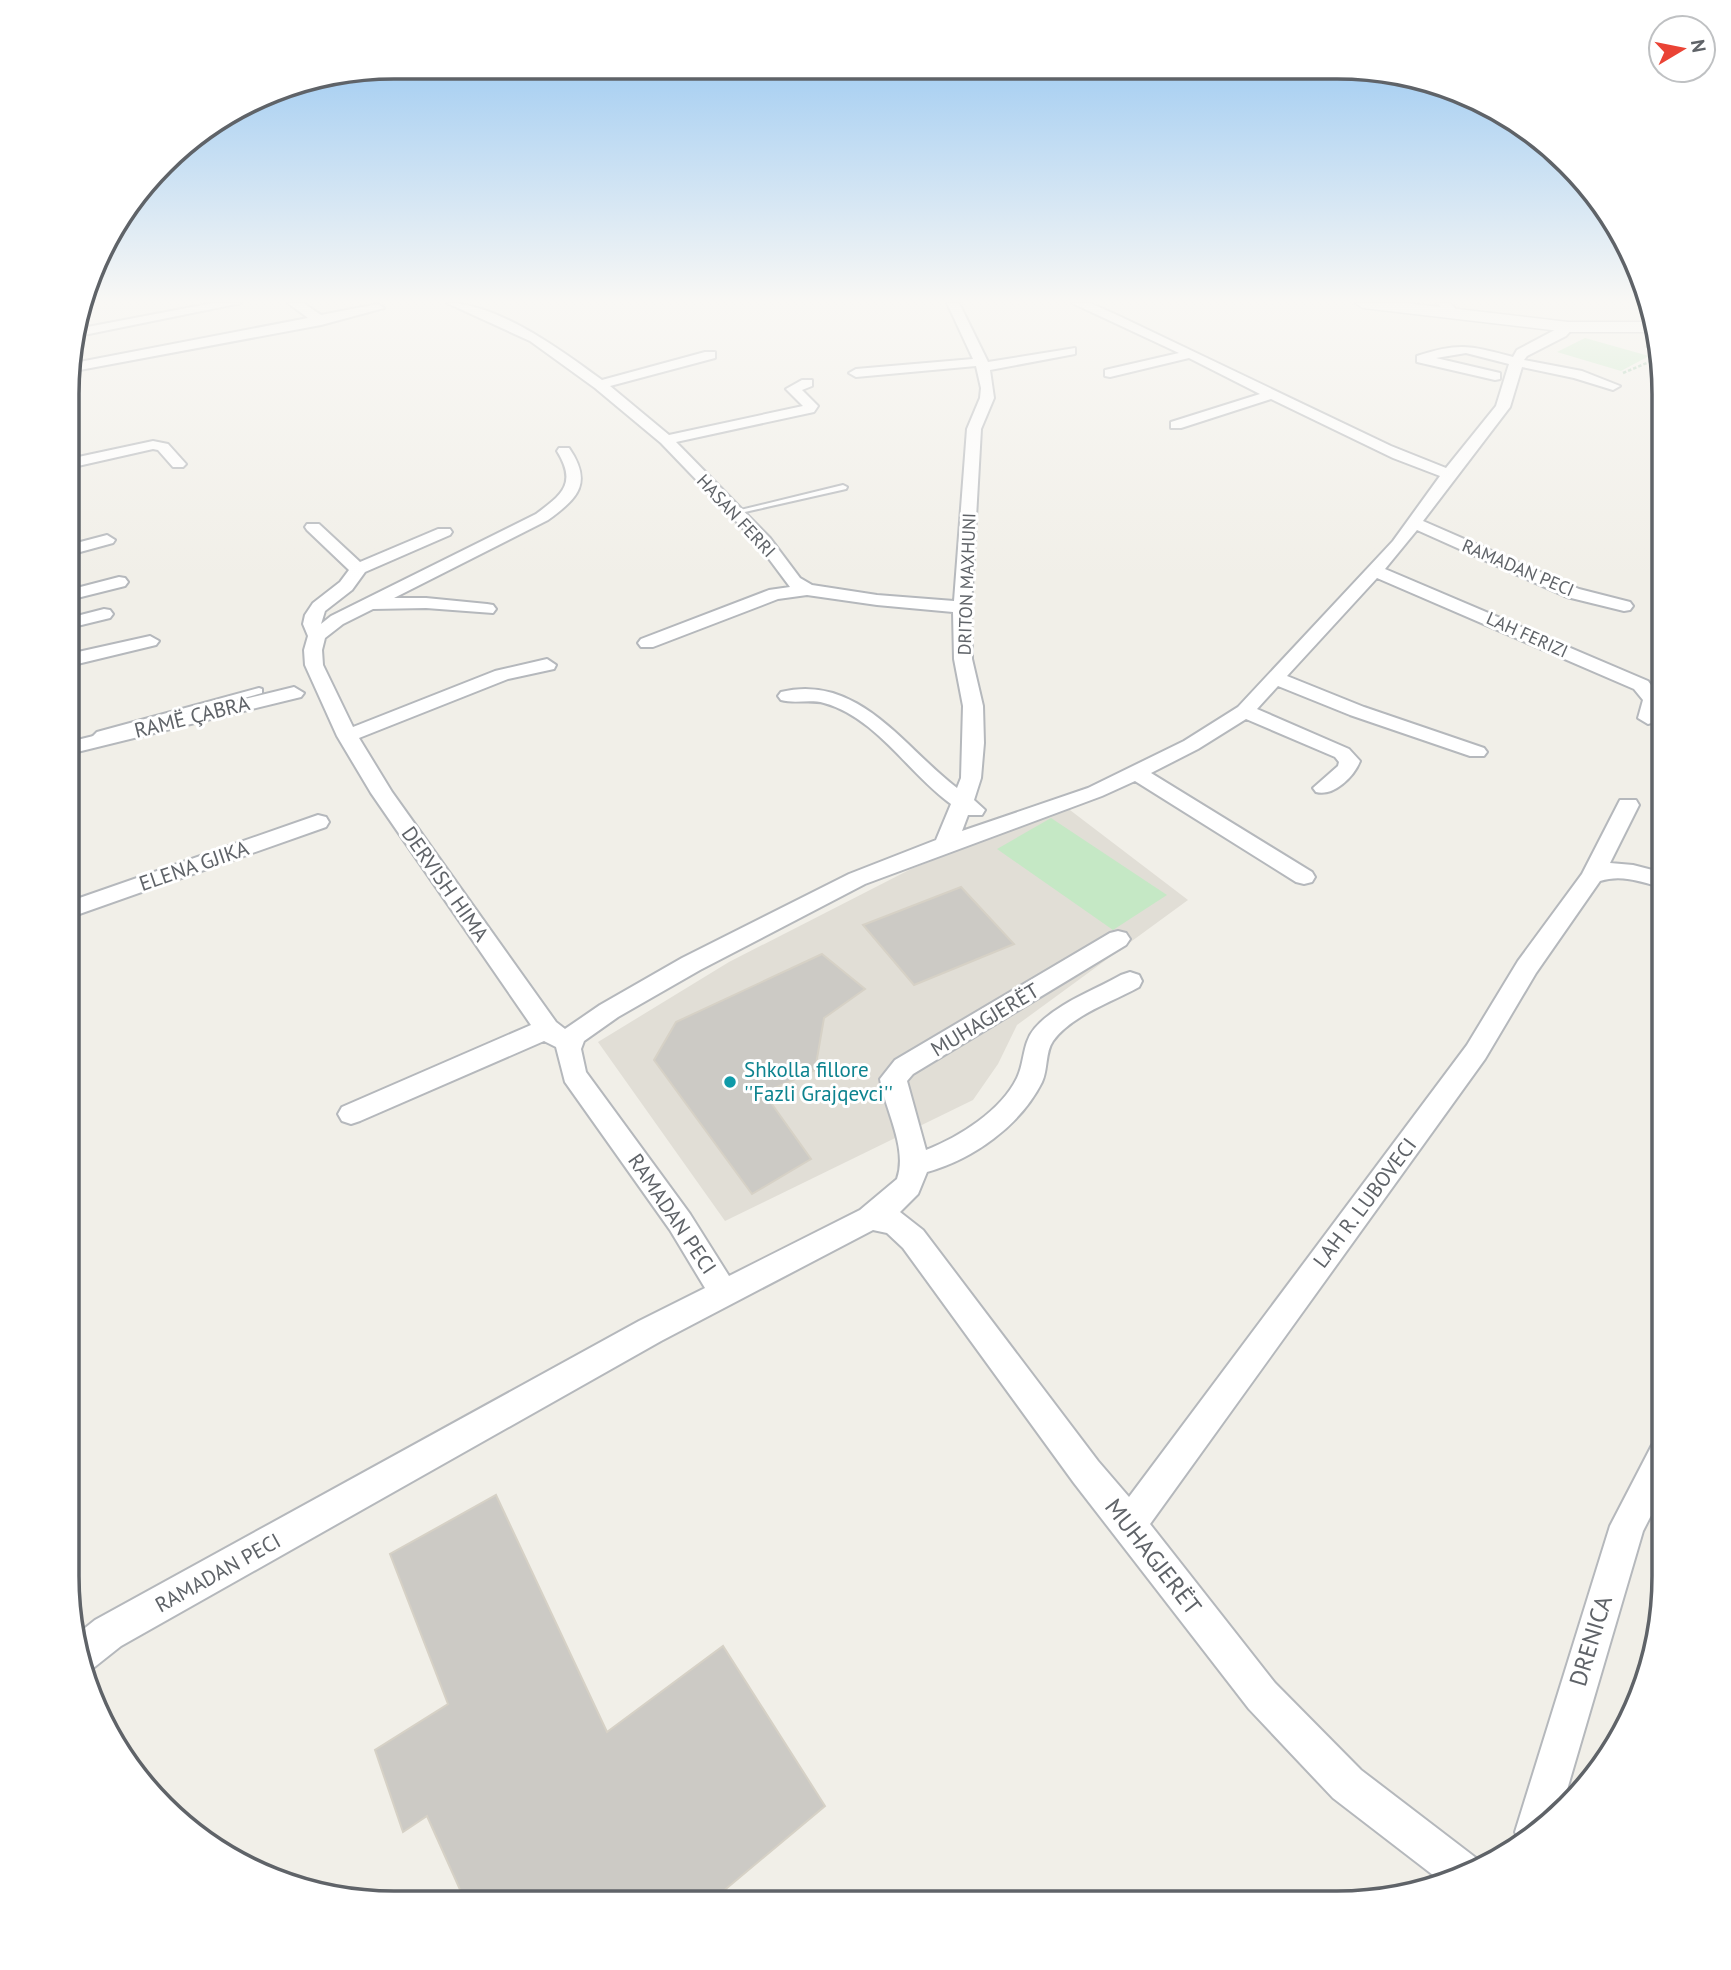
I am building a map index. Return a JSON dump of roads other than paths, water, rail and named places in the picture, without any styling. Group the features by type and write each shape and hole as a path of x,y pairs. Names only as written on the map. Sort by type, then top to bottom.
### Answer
{"street":[{"name":"HASAN FERRI","path":"612,395 667,440 764,541 794,582 807,590"},
{"path":"667,440 809,409 811,406 799,395"},
{"name":"DRITON MAXHUNI","path":"944,845 971,778 973,706 962,659 962,607 974,429 987,395"},
{"path":"1175,425 1270,395 1414,462 1449,474"},
{"path":"351,1114 583,1027 751,931 857,879 1084,796 1191,745 1245,711 1375,571 1503,407 1507,395"},
{"path":"79,462 153,445 163,447 178,464"},
{"path":"317,636 362,607 511,534 552,509 569,494 576,478 573,465 564,451"},
{"name":"RAMADAN PECI","path":"1414,523 1573,593 1625,606"},
{"path":"313,527 358,569"},
{"name":"DERVISH HIMA","path":"444,532 358,569 351,584 315,611 312,619 317,636 313,650 314,665 347,736 389,803 558,1035"},
{"path":"79,547 107,540"},
{"name":"LAH FERIZI","path":"1375,571 1641,685 1652,696"},
{"path":"79,592 119,582"},
{"path":"648,643 775,594 807,590 865,599 962,607"},
{"path":"362,607 382,603 426,603 487,609"},
{"path":"79,620 104,614"},
{"path":"79,658 150,641"},
{"path":"347,736 502,675 547,665"},
{"path":"1277,679 1357,711 1477,751"},
{"name":"RAMË ÇABRA","path":"79,746 294,693"},
{"path":"788,696 822,694 847,704 876,723 937,783 997,827"},
{"name":"LAH FERIZI","path":"1648,718 1652,707"},
{"path":"1245,711 1342,753 1350,761 1347,769 1322,788"},
{"path":"1135,772 1304,877"},
{"name":"LAH R. LUBOVECI","path":"1129,1524 1176,1464 1357,1211 1476,1052 1527,967 1592,876 1628,805"},
{"name":"ELENA GJIKA","path":"79,906 318,821"},
{"path":"1592,876 1611,870 1652,877"},
{"name":"MUHAGJERËT","path":"1118,939 904,1067 893,1079 895,1096 915,1164 933,1161 994,1122 1017,1100 1030,1079 1042,1037 1060,1021 1130,981"},
{"name":"RAMADAN PECI","path":"87,1649 108,1633 650,1331 724,1293 680,1222 574,1075 558,1035"},
{"path":"724,1293 870,1218 895,1199 909,1184 915,1164"},
{"name":"MUHAGJERËT","path":"870,1218 895,1222 913,1239 1086,1472 1262,1696 1347,1784 1457,1867"},
{"name":"DRENICA","path":"1539,1818 1627,1526 1652,1479"}],"lane":[{"path":"736,512 843,487"},
{"name":"RAMË ÇABRA","path":"90,743 101,734 259,691"}],"place":[{"name":"Shkolla fillore ''Fazli Grajqevci''","path":"730,1082"}]}
